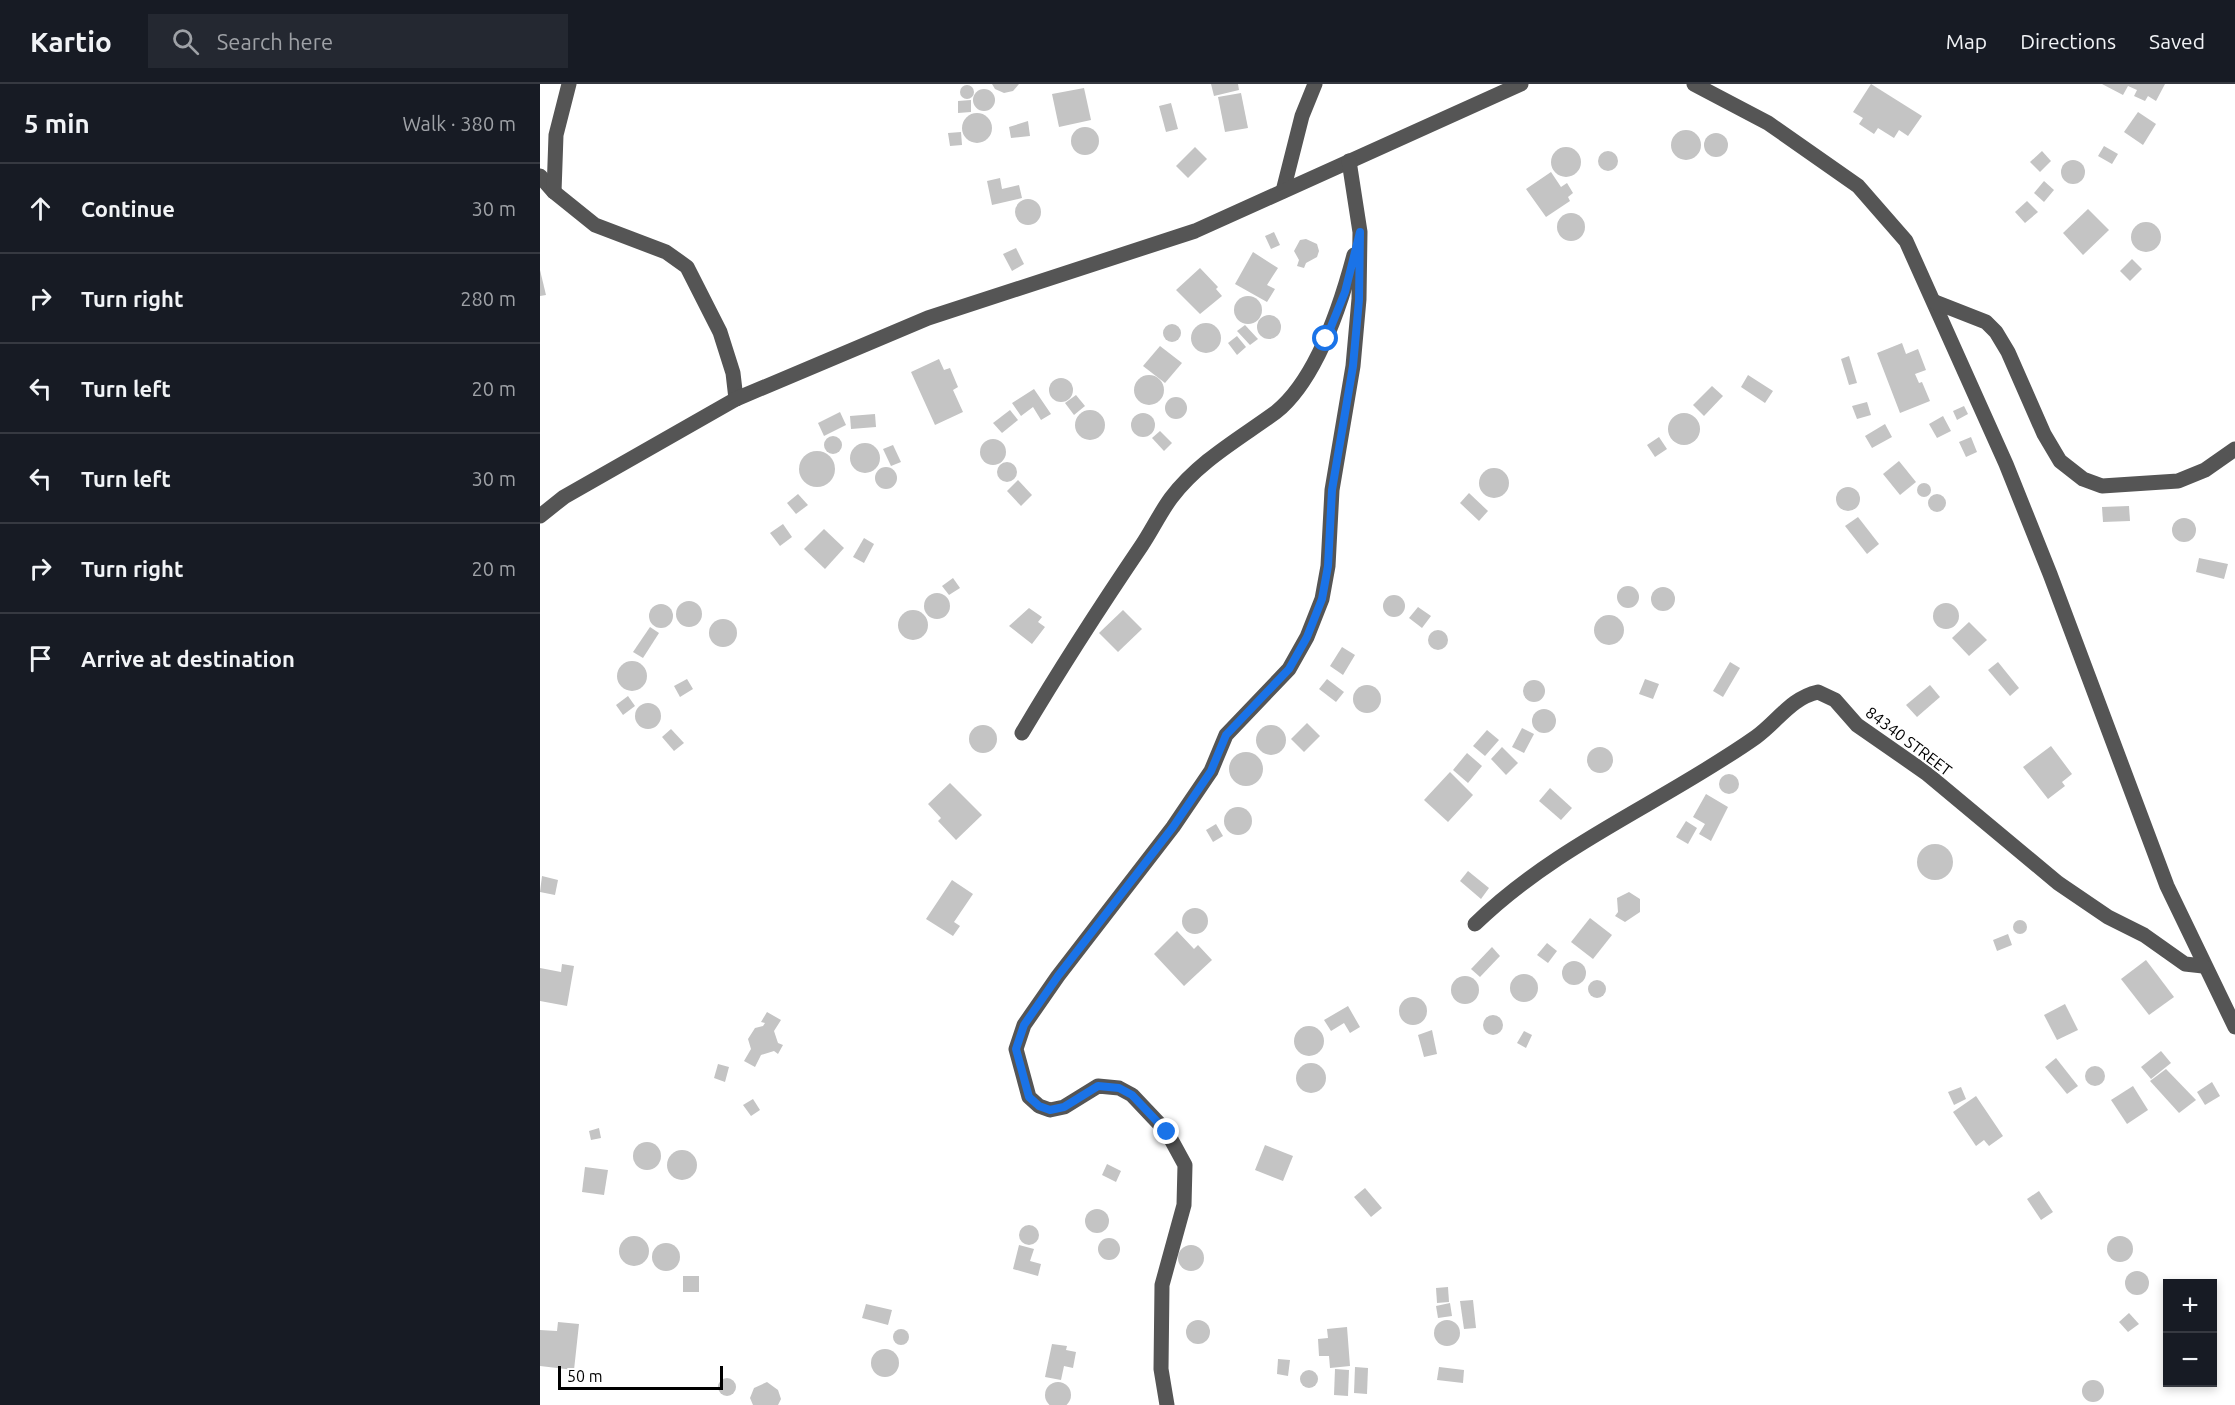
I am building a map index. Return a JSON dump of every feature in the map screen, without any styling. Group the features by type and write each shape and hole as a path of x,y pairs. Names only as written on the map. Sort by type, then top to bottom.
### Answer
{"street":[{"path":"554,192 556,135 568,84"},
{"path":"1283,191 1302,116 1315,84"},
{"path":"540,516 564,497 736,399 928,318 1195,231 1521,84"},
{"path":"1694,84 1768,123 1858,186 1905,241 1935,302 2010,475 2167,886 2235,1027"},
{"path":"1167,1405 1161,1369 1162,1285 1184,1205 1185,1164 1167,1132 1132,1095 1119,1088 1098,1086 1064,1107 1050,1110 1039,1106 1029,1097 1016,1049 1024,1025 1058,976 1173,827 1204,781 1226,735 1289,669 1307,637 1322,599 1328,566 1332,490 1353,366 1359,300 1360,232 1349,161"},
{"path":"540,176 554,192 595,225 666,252 687,267 720,332 733,373 736,399"},
{"path":"1022,733 1061,666 1170,499 1211,458 1278,410 1308,373 1326,339 1345,292 1360,232"},
{"path":"1935,302 1986,322 1996,332 2049,443 2060,461 2083,479 2102,486 2178,481 2205,470 2235,449"},
{"name":"84340 STREET","path":"1475,924 1528,876 1758,735 1795,701 1818,692 1835,700 1857,725 1926,773 2058,883 2108,917 2144,935 2185,964 2204,966"}],"building":[{"path":"992,84 1019,84 1013,91 1004,93 995,89"},
{"path":"1211,84 1238,84 1239,90 1214,96"},
{"path":"1871,84 1922,116 1908,136 1899,130 1894,138 1878,128 1874,134 1859,124 1863,118 1853,112"},
{"path":"2102,84 2165,84 2156,101 2148,96 2145,101 2134,96 2137,90 2128,86 2123,95"},
{"path":"967,85 972,87 974,92 972,97 967,99 962,97 960,92 962,87"},
{"path":"1084,88 1091,120 1059,127 1052,94"},
{"path":"984,89 994,96 995,100 988,110 984,111 974,104 973,100 980,90"},
{"path":"1241,93 1248,128 1225,132 1218,97"},
{"path":"971,100 971,112 958,113 958,101"},
{"path":"1171,103 1178,129 1166,132 1159,106"},
{"path":"2138,112 2156,124 2143,145 2124,132"},
{"path":"977,113 988,117 992,128 988,139 977,143 966,139 962,128 966,117"},
{"path":"1028,121 1030,136 1011,138 1009,127"},
{"path":"1085,127 1095,131 1099,141 1095,151 1085,155 1075,151 1071,141 1075,131"},
{"path":"1686,130 1696,135 1701,145 1696,155 1686,160 1676,155 1671,145 1676,135"},
{"path":"961,132 962,145 950,146 948,133"},
{"path":"1716,133 1725,136 1728,145 1725,154 1716,157 1707,154 1704,145 1707,136"},
{"path":"2104,146 2118,154 2112,164 2098,156"},
{"path":"1195,147 1207,159 1188,178 1176,166"},
{"path":"1566,147 1577,151 1581,162 1577,173 1566,177 1555,173 1551,162 1555,151"},
{"path":"1608,151 1615,154 1618,161 1615,168 1608,171 1601,168 1598,161 1601,154"},
{"path":"2042,151 2051,161 2040,172 2030,162"},
{"path":"2073,160 2078,161 2084,167 2084,177 2078,183 2073,184 2068,183 2062,177 2061,172 2062,167 2068,161"},
{"path":"1551,172 1561,187 1567,183 1573,193 1568,197 1570,201 1546,217 1526,189"},
{"path":"1000,178 1002,189 1019,185 1022,198 992,205 987,181"},
{"path":"2044,181 2054,190 2044,202 2034,193"},
{"path":"1028,199 1037,203 1041,212 1037,221 1028,225 1019,221 1015,212 1019,203"},
{"path":"2027,201 2038,212 2025,223 2015,212"},
{"path":"2088,209 2109,230 2083,255 2063,233"},
{"path":"1571,213 1581,217 1585,227 1581,237 1571,241 1561,237 1557,227 1561,217"},
{"path":"2146,222 2157,226 2161,237 2157,248 2146,252 2135,248 2131,237 2135,226"},
{"path":"1274,232 1280,245 1271,249 1265,236"},
{"path":"1306,239 1317,244 1319,251 1317,257 1306,263 1304,268 1297,266 1299,260 1294,251 1300,240"},
{"path":"1016,248 1024,264 1012,271 1003,254"},
{"path":"1253,252 1278,268 1267,285 1275,289 1267,302 1235,284"},
{"path":"2132,259 2142,269 2130,281 2120,271"},
{"path":"1200,268 1218,287 1216,289 1222,296 1200,314 1176,290"},
{"path":"540,270 546,295 540,296"},
{"path":"1248,296 1258,300 1262,310 1258,320 1248,324 1238,320 1234,310 1238,300"},
{"path":"1269,315 1274,316 1280,322 1280,332 1274,338 1269,339 1264,338 1258,332 1257,327 1258,322 1264,316"},
{"path":"1206,323 1217,327 1221,338 1217,349 1206,353 1195,349 1191,338 1195,327"},
{"path":"1168,324 1176,324 1181,329 1179,340 1168,342 1163,337 1163,329"},
{"path":"1245,325 1258,339 1250,345 1237,331"},
{"path":"1237,336 1246,347 1237,355 1228,343"},
{"path":"1902,343 1906,354 1918,349 1926,370 1915,374 1919,383 1922,382 1930,401 1900,413 1877,353"},
{"path":"1160,346 1182,363 1165,383 1143,366"},
{"path":"1849,356 1857,383 1849,385 1841,359"},
{"path":"939,359 944,370 950,368 958,387 953,390 963,412 935,425 911,372"},
{"path":"1149,375 1159,380 1164,390 1159,400 1149,405 1139,400 1134,390 1139,380"},
{"path":"1748,375 1773,391 1765,403 1741,387"},
{"path":"1056,378 1066,378 1073,385 1073,395 1066,402 1056,402 1049,395 1049,385"},
{"path":"1712,386 1723,396 1704,416 1693,405"},
{"path":"1034,389 1051,414 1041,420 1033,407 1021,416 1012,403"},
{"path":"1076,395 1085,406 1074,415 1065,403"},
{"path":"1176,397 1184,400 1187,408 1184,416 1176,419 1168,416 1165,408 1168,400"},
{"path":"1867,402 1871,415 1857,419 1852,406"},
{"path":"1964,406 1968,414 1957,420 1953,411"},
{"path":"1010,410 1018,420 1002,433 993,423"},
{"path":"1090,410 1096,411 1104,419 1104,431 1096,439 1090,440 1084,439 1076,431 1075,425 1076,419 1084,411"},
{"path":"840,412 846,425 824,436 818,423"},
{"path":"1143,413 1152,416 1155,425 1152,434 1143,437 1134,434 1131,425 1134,416"},
{"path":"1684,413 1695,418 1700,429 1695,440 1684,445 1673,440 1668,429 1673,418"},
{"path":"875,414 876,427 851,429 850,416"},
{"path":"1943,416 1951,431 1937,438 1929,424"},
{"path":"1885,424 1892,437 1872,448 1865,436"},
{"path":"1160,431 1172,443 1164,451 1152,438"},
{"path":"833,436 839,439 842,445 839,451 833,454 827,451 824,445 827,439"},
{"path":"1659,437 1667,449 1655,457 1647,445"},
{"path":"1971,437 1977,452 1966,457 1959,442"},
{"path":"993,439 1002,443 1006,452 1002,461 993,465 984,461 980,452 984,443"},
{"path":"865,443 876,447 880,458 876,469 865,473 854,469 850,458 854,447"},
{"path":"893,445 901,462 891,466 883,449"},
{"path":"817,451 829,457 835,469 829,481 817,487 805,481 799,469 805,457"},
{"path":"1899,461 1916,482 1900,495 1883,474"},
{"path":"1007,462 1014,465 1017,472 1014,479 1007,482 1000,479 997,472 1000,465"},
{"path":"886,467 894,470 897,478 894,486 886,489 878,486 875,478 878,470"},
{"path":"1494,468 1500,469 1508,477 1508,489 1500,497 1494,498 1488,497 1480,489 1479,483 1480,477 1488,469"},
{"path":"1018,480 1032,495 1021,506 1007,491"},
{"path":"1921,483 1927,483 1931,490 1927,497 1921,497 1917,493 1917,487"},
{"path":"1848,487 1856,491 1860,499 1856,507 1848,511 1840,507 1836,499 1840,491"},
{"path":"1469,493 1488,511 1479,521 1460,503"},
{"path":"798,494 808,505 796,514 787,503"},
{"path":"1937,494 1943,497 1946,503 1943,509 1937,512 1931,509 1928,503 1931,497"},
{"path":"2129,506 2130,521 2103,522 2102,507"},
{"path":"1858,517 1879,544 1867,554 1845,526"},
{"path":"2179,518 2189,518 2196,525 2196,535 2189,542 2179,542 2172,535 2172,525"},
{"path":"783,524 792,537 780,546 770,533"},
{"path":"824,529 844,548 825,569 804,549"},
{"path":"864,538 874,544 864,563 853,557"},
{"path":"2199,558 2228,564 2224,579 2196,572"},
{"path":"953,578 960,588 949,595 942,586"},
{"path":"1628,586 1638,593 1639,597 1632,607 1628,608 1618,601 1617,597 1624,587"},
{"path":"1663,587 1668,588 1674,594 1674,604 1668,610 1663,611 1658,610 1652,604 1651,599 1652,594 1658,588"},
{"path":"937,593 946,597 950,606 946,615 937,619 928,615 924,606 928,597"},
{"path":"1394,595 1402,598 1405,606 1402,614 1394,617 1386,614 1383,606 1386,598"},
{"path":"689,601 698,605 702,614 698,623 689,627 680,623 676,614 680,605"},
{"path":"1946,603 1955,607 1959,616 1955,625 1946,629 1937,625 1933,616 1937,607"},
{"path":"661,604 669,608 673,616 669,624 661,628 653,624 649,616 653,608"},
{"path":"1418,607 1431,616 1422,628 1409,618"},
{"path":"1029,608 1042,617 1038,622 1045,627 1032,644 1009,626"},
{"path":"913,610 919,611 927,619 927,631 919,639 913,640 907,639 899,631 898,625 899,619 907,611"},
{"path":"1123,610 1142,629 1118,652 1099,633"},
{"path":"1609,615 1615,616 1623,624 1623,636 1615,644 1609,645 1603,644 1595,636 1594,630 1595,624 1603,616"},
{"path":"723,619 733,623 737,633 733,643 723,647 713,643 709,633 713,623"},
{"path":"1969,622 1987,640 1969,656 1952,638"},
{"path":"650,627 659,633 643,658 633,652"},
{"path":"1438,630 1445,633 1448,640 1445,647 1438,650 1431,647 1428,640 1431,633"},
{"path":"1342,647 1355,655 1343,675 1330,666"},
{"path":"632,661 643,665 647,676 643,687 632,691 621,687 617,676 621,665"},
{"path":"1730,662 1740,668 1723,697 1713,691"},
{"path":"1998,662 2019,688 2010,696 1988,670"},
{"path":"687,679 693,689 680,697 674,686"},
{"path":"1327,679 1344,692 1336,702 1319,689"},
{"path":"1645,679 1659,684 1653,699 1639,694"},
{"path":"1534,680 1542,683 1545,691 1542,699 1534,702 1526,699 1523,691 1526,683"},
{"path":"1367,685 1377,689 1381,699 1377,709 1367,713 1357,709 1353,699 1357,689"},
{"path":"1930,685 1940,697 1917,717 1906,705"},
{"path":"628,696 635,706 623,715 616,705"},
{"path":"648,703 657,707 661,716 657,725 648,729 639,725 635,716 639,707"},
{"path":"1544,709 1552,713 1556,721 1552,729 1544,733 1536,729 1532,721 1536,713"},
{"path":"1307,723 1320,736 1304,752 1291,739"},
{"path":"983,725 993,729 997,739 993,749 983,753 973,749 969,739 973,729"},
{"path":"1271,725 1282,729 1286,740 1282,751 1271,755 1260,751 1256,740 1260,729"},
{"path":"1522,728 1534,734 1524,753 1512,747"},
{"path":"671,729 684,743 674,751 662,737"},
{"path":"1487,730 1499,740 1485,756 1473,746"},
{"path":"2051,746 2072,774 2062,782 2065,786 2048,799 2023,767"},
{"path":"1502,747 1518,763 1506,775 1491,759"},
{"path":"1600,747 1609,751 1613,760 1609,769 1600,773 1591,769 1587,760 1591,751"},
{"path":"1246,752 1258,757 1263,769 1258,781 1246,786 1234,781 1229,769 1234,757"},
{"path":"1467,753 1482,766 1468,783 1453,770"},
{"path":"1450,772 1473,795 1448,822 1424,800"},
{"path":"1729,774 1736,777 1739,784 1736,791 1729,794 1722,791 1719,784 1722,777"},
{"path":"950,783 982,815 956,840 938,821 941,818 928,804"},
{"path":"1550,788 1572,808 1561,820 1539,801"},
{"path":"1706,794 1728,807 1711,841 1699,834 1705,824 1693,817"},
{"path":"1238,807 1248,811 1252,821 1248,831 1238,835 1228,831 1224,821 1228,811"},
{"path":"1686,821 1697,828 1688,844 1676,837"},
{"path":"1216,824 1223,836 1213,842 1206,830"},
{"path":"1935,844 1947,850 1953,862 1947,874 1935,880 1923,874 1917,862 1923,850"},
{"path":"1468,871 1489,888 1481,899 1460,881"},
{"path":"542,876 558,880 555,895 540,892"},
{"path":"952,880 973,894 954,922 960,926 953,936 926,919"},
{"path":"1629,892 1640,899 1640,912 1625,922 1615,916 1618,912 1617,898"},
{"path":"1195,908 1204,912 1208,921 1204,930 1195,934 1186,930 1182,921 1186,912"},
{"path":"1590,918 1612,935 1593,959 1571,942"},
{"path":"2017,920 2023,920 2027,927 2023,934 2017,934 2013,930 2013,924"},
{"path":"1177,931 1194,949 1198,945 1212,960 1184,986 1154,954"},
{"path":"2008,934 2012,945 1997,951 1993,940"},
{"path":"1547,943 1557,951 1548,963 1537,955"},
{"path":"1492,947 1500,956 1480,977 1471,969"},
{"path":"2146,960 2174,997 2149,1015 2121,979"},
{"path":"1574,961 1583,964 1586,973 1583,982 1574,985 1565,982 1562,973 1565,964"},
{"path":"562,964 574,966 567,1006 540,1001 540,968 561,972"},
{"path":"1524,974 1534,978 1538,988 1534,998 1524,1002 1514,998 1510,988 1514,978"},
{"path":"1465,976 1475,980 1479,990 1475,1000 1465,1004 1455,1000 1451,990 1455,980"},
{"path":"1593,980 1601,980 1606,985 1604,996 1593,998 1588,993 1588,985"},
{"path":"1413,997 1423,1001 1427,1011 1423,1021 1413,1025 1403,1021 1399,1011 1403,1001"},
{"path":"2065,1004 2078,1030 2057,1040 2044,1015"},
{"path":"1348,1006 1360,1027 1350,1033 1344,1023 1331,1031 1324,1020"},
{"path":"767,1012 781,1020 774,1031 778,1043 783,1045 778,1054 774,1051 761,1055 755,1067 744,1061 751,1049 748,1039 755,1028 763,1026 765,1023 761,1022"},
{"path":"1493,1015 1500,1018 1503,1025 1500,1032 1493,1035 1486,1032 1483,1025 1486,1018"},
{"path":"1309,1026 1319,1031 1324,1041 1319,1051 1309,1056 1299,1051 1294,1041 1299,1031"},
{"path":"1432,1030 1437,1054 1424,1057 1418,1035"},
{"path":"1524,1031 1532,1035 1526,1048 1517,1043"},
{"path":"2161,1051 2171,1063 2151,1079 2141,1067"},
{"path":"2056,1058 2078,1086 2067,1094 2045,1067"},
{"path":"1311,1063 1317,1064 1325,1072 1325,1084 1317,1092 1311,1093 1305,1092 1297,1084 1296,1078 1297,1072 1305,1064"},
{"path":"718,1064 729,1067 725,1082 714,1078"},
{"path":"2091,1066 2099,1066 2105,1072 2105,1080 2099,1086 2091,1086 2085,1080 2085,1072"},
{"path":"2166,1069 2196,1100 2179,1113 2150,1081"},
{"path":"2212,1082 2220,1096 2205,1105 2197,1092"},
{"path":"2133,1086 2148,1110 2127,1124 2111,1100"},
{"path":"1961,1087 1966,1099 1954,1105 1948,1092"},
{"path":"1976,1096 2003,1136 1989,1146 1984,1140 1976,1146 1953,1112"},
{"path":"753,1099 760,1110 751,1116 743,1105"},
{"path":"599,1128 601,1138 591,1140 589,1131"},
{"path":"647,1142 657,1146 661,1156 657,1166 647,1170 637,1166 633,1156 637,1146"},
{"path":"1265,1145 1293,1156 1283,1181 1255,1170"},
{"path":"682,1150 693,1154 697,1165 693,1176 682,1180 671,1176 667,1165 671,1154"},
{"path":"1107,1164 1121,1171 1116,1182 1102,1175"},
{"path":"585,1167 608,1170 604,1195 582,1192"},
{"path":"1365,1188 1382,1208 1371,1217 1354,1197"},
{"path":"2039,1191 2053,1212 2041,1220 2027,1199"},
{"path":"1097,1209 1106,1212 1109,1221 1106,1230 1097,1233 1088,1230 1085,1221 1088,1212"},
{"path":"1029,1225 1036,1228 1039,1235 1036,1242 1029,1245 1022,1242 1019,1235 1022,1228"},
{"path":"634,1236 645,1240 649,1251 645,1262 634,1266 623,1262 619,1251 623,1240"},
{"path":"2120,1236 2129,1240 2133,1249 2129,1258 2120,1262 2111,1258 2107,1249 2111,1240"},
{"path":"1109,1238 1117,1241 1120,1249 1117,1257 1109,1260 1101,1257 1098,1249 1101,1241"},
{"path":"666,1243 676,1247 680,1257 676,1267 666,1271 656,1267 652,1257 656,1247"},
{"path":"1019,1245 1034,1249 1030,1261 1041,1264 1038,1276 1013,1269"},
{"path":"1191,1245 1200,1249 1204,1258 1200,1267 1191,1271 1182,1267 1178,1258 1182,1249"},
{"path":"2137,1271 2142,1272 2148,1278 2148,1288 2142,1294 2137,1295 2132,1294 2126,1288 2125,1283 2126,1278 2132,1272"},
{"path":"683,1276 699,1276 699,1292 683,1292"},
{"path":"1448,1287 1449,1302 1437,1303 1436,1288"},
{"path":"1473,1300 1476,1328 1464,1329 1460,1301"},
{"path":"1450,1303 1452,1316 1438,1318 1436,1306"},
{"path":"866,1304 892,1310 888,1325 862,1318"},
{"path":"2129,1313 2139,1324 2128,1332 2119,1322"},
{"path":"1193,1320 1203,1320 1210,1327 1210,1337 1203,1344 1193,1344 1186,1337 1186,1327"},
{"path":"1447,1320 1456,1324 1460,1333 1456,1342 1447,1346 1438,1342 1434,1333 1438,1324"},
{"path":"558,1322 579,1324 574,1370 540,1366 540,1330 557,1331"},
{"path":"1347,1327 1350,1366 1330,1368 1329,1356 1319,1356 1318,1339 1328,1338 1327,1329"},
{"path":"901,1329 907,1331 909,1337 907,1343 901,1345 895,1343 893,1337 895,1331"},
{"path":"1052,1344 1067,1346 1066,1350 1076,1352 1073,1368 1064,1366 1061,1380 1045,1377"},
{"path":"885,1349 895,1353 899,1363 895,1373 885,1377 875,1373 871,1363 875,1353"},
{"path":"1278,1359 1290,1360 1288,1376 1277,1374"},
{"path":"1355,1367 1368,1368 1367,1394 1354,1393"},
{"path":"1439,1367 1464,1370 1463,1383 1437,1380"},
{"path":"1335,1369 1349,1370 1348,1396 1334,1395"},
{"path":"1309,1370 1315,1373 1318,1379 1315,1385 1309,1388 1303,1385 1300,1379 1303,1373"},
{"path":"723,1378 731,1378 736,1383 734,1394 723,1396 718,1391 718,1383"},
{"path":"2093,1380 2101,1383 2104,1391 2101,1399 2093,1402 2085,1399 2082,1391 2085,1383"},
{"path":"767,1382 778,1390 781,1399 778,1405 753,1405 750,1398 754,1388"},
{"path":"1053,1383 1063,1383 1070,1390 1070,1400 1064,1406 1052,1406 1046,1400 1046,1390"}],"route":[{"path":"1167,1132 1136,1102 1132,1095 1108,1085 1098,1086 1064,1107 1050,1110 1039,1106 1029,1097 1019,1070 1016,1049 1024,1025 1058,976 1173,827 1211,771 1226,735 1289,669 1307,637 1322,599 1328,566 1328,529 1332,490 1353,366 1359,300 1360,232 1345,292 1326,339"}]}
